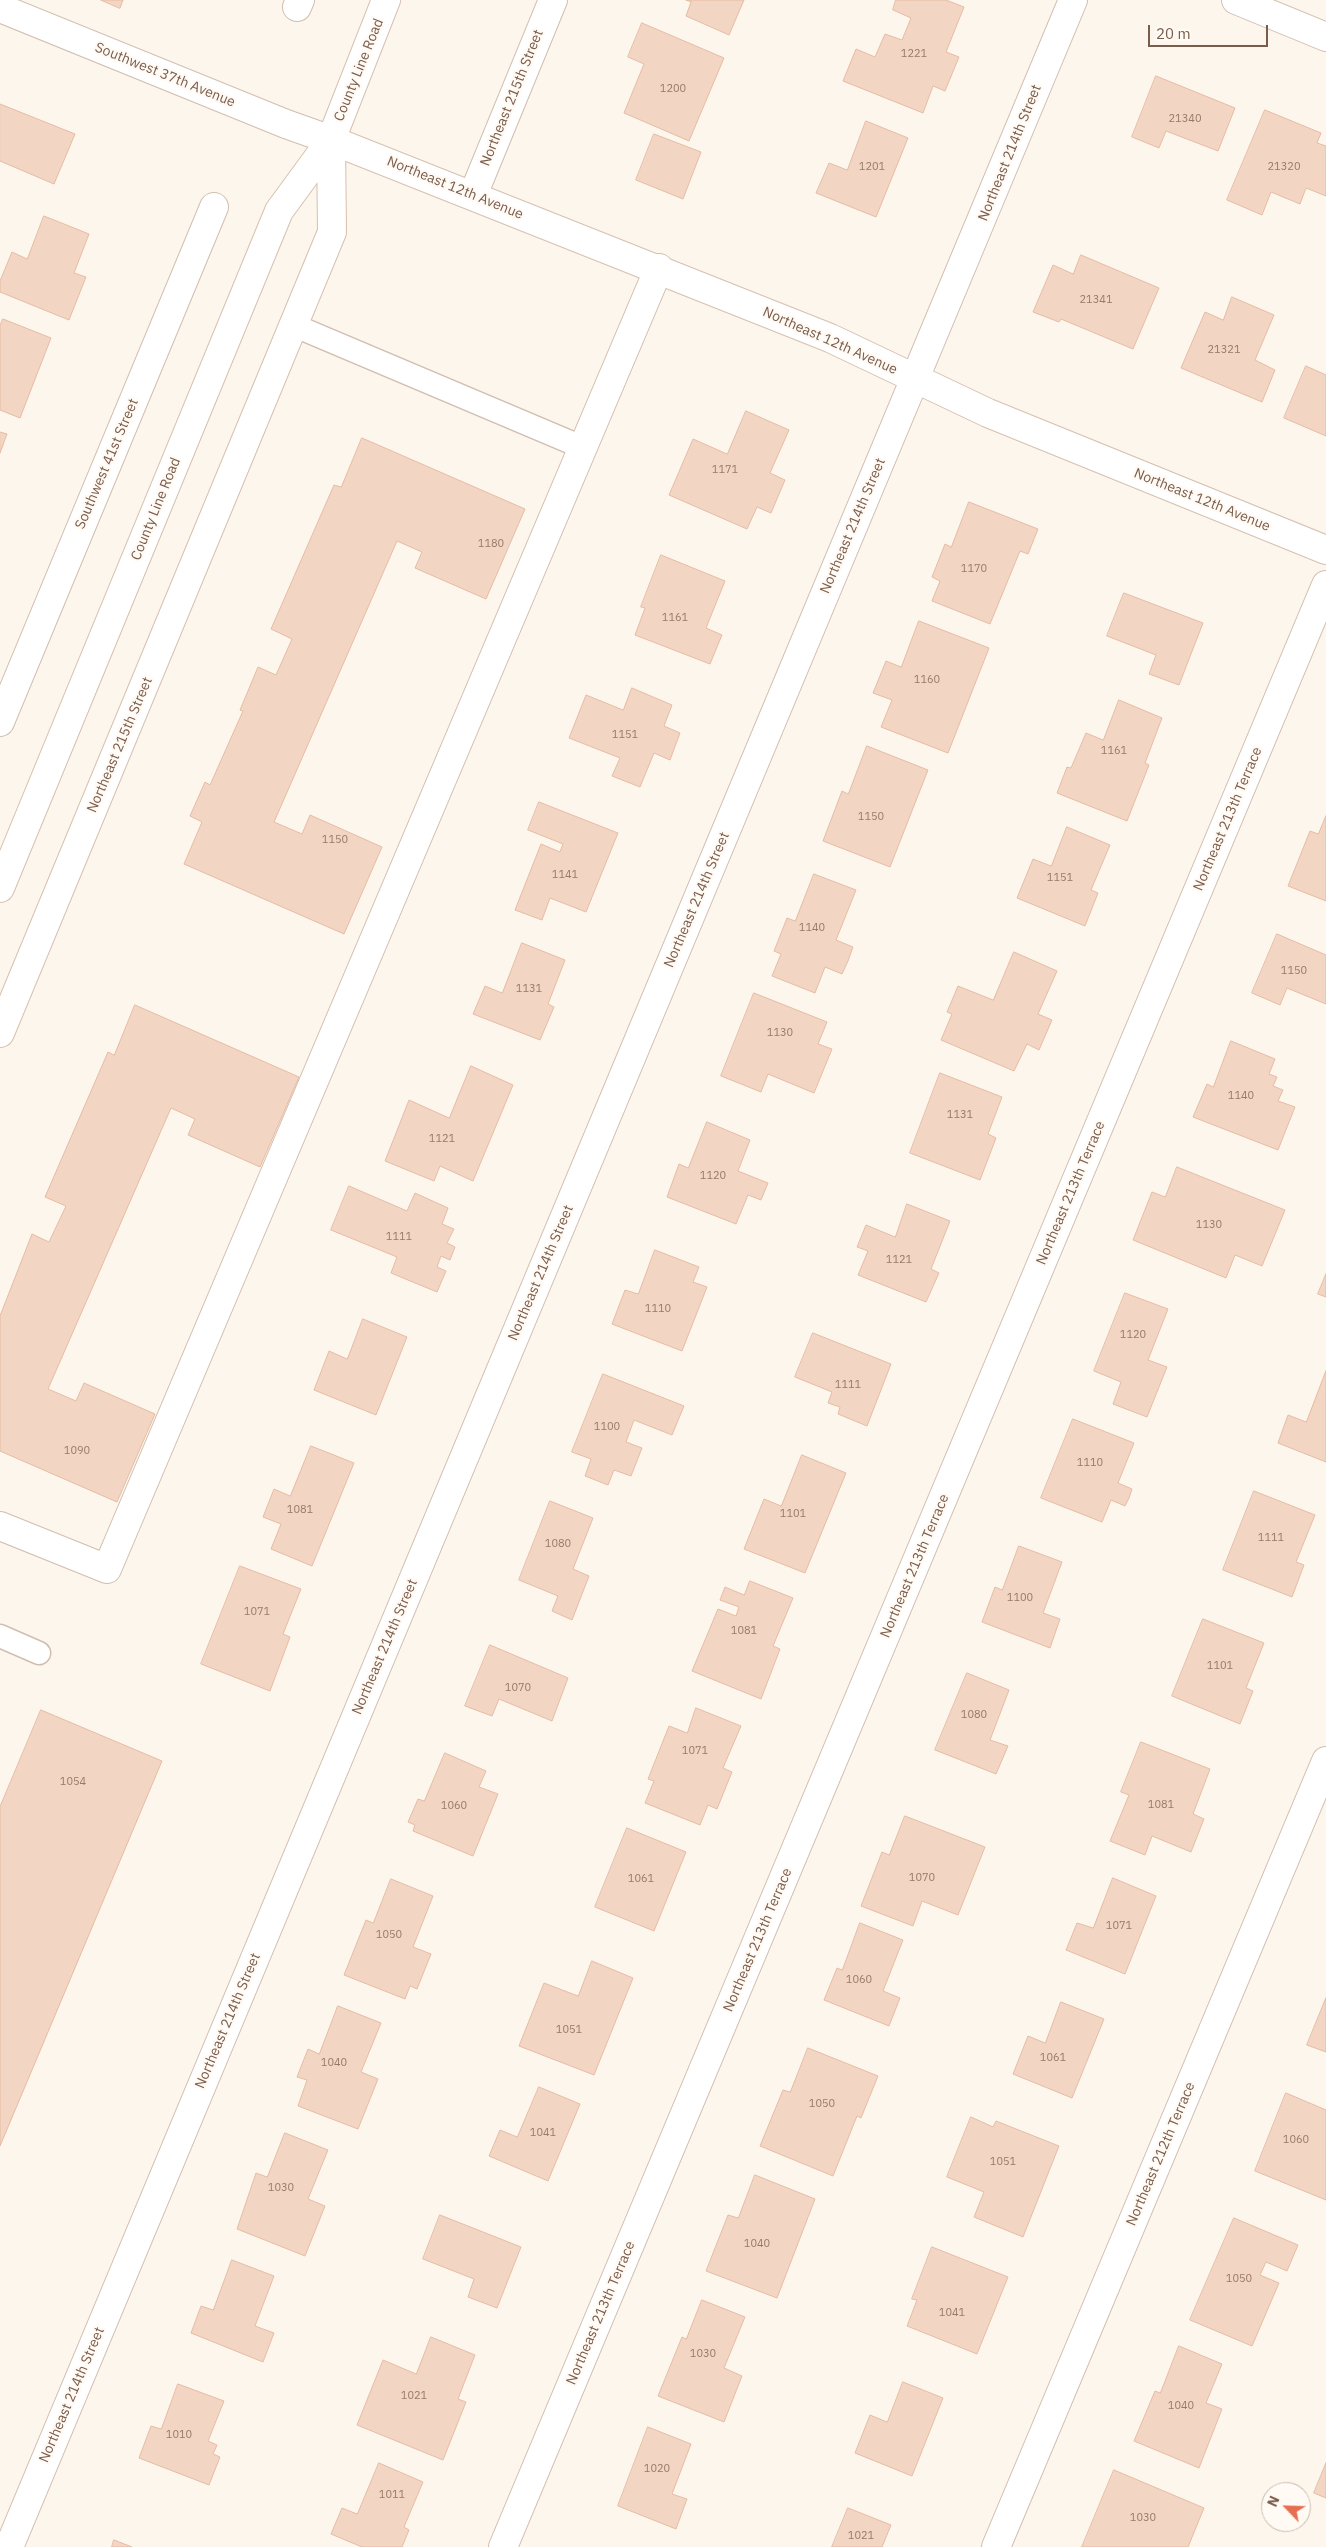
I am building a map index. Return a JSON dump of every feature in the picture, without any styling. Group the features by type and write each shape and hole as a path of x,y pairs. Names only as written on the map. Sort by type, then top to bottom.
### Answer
{"street":[{"name":"County Line Road","path":"0,888 279,211 331,140 386,0"},
{"name":"Northeast 215th Street","path":"473,195 553,0"},
{"name":"Northeast 214th Street","path":"9,2547 1073,0"},
{"path":"1236,0 1326,37"},
{"name":"Southwest 37th Avenue","path":"0,8 286,124 331,140"},
{"name":"County Line Road","path":"240,456 332,232 331,140"},
{"name":"Northeast 12th Avenue","path":"331,140 659,268 830,338 988,413 1326,550"},
{"name":"Southwest 41st Street","path":"0,722 214,207"},
{"path":"0,1526 106,1569 659,268"},
{"name":"Northeast 215th Street","path":"0,1033 240,456"},
{"name":"Northeast 213th Terrace","path":"503,2547 1326,585"},
{"name":"Northeast 212th Terrace","path":"996,2547 1326,1762"}],"lane":[{"path":"293,325 584,448"},
{"path":"0,1636 40,1653"}],"building":[{"path":"101,0 123,0 120,8"},
{"path":"686,0 744,0 729,35 686,16 691,2"},
{"path":"896,0 946,0 964,7 946,52 959,57 945,91 933,86 923,113 843,81 856,49 875,57 885,34 902,40 911,18 893,10"},
{"path":"642,23 724,58 689,141 624,113 644,64 628,57"},
{"path":"1156,76 1235,108 1218,151 1166,131 1159,148 1132,137"},
{"path":"0,104 75,134 54,184 0,161"},
{"path":"1265,110 1321,133 1317,143 1326,146 1326,196 1306,188 1300,204 1271,192 1262,215 1227,200"},
{"path":"866,121 908,138 876,217 816,193 829,163 847,170"},
{"path":"654,134 701,152 683,199 636,180"},
{"path":"44,216 89,234 74,273 86,277 69,320 0,292 0,281 12,252 27,259"},
{"path":"1081,255 1159,288 1133,349 1061,319 1059,322 1033,312 1053,265 1073,274"},
{"path":"1232,297 1274,315 1255,360 1275,370 1262,402 1181,368 1205,312 1223,320"},
{"path":"3,319 51,338 20,418 0,410 0,326"},
{"path":"1306,366 1326,375 1326,436 1284,418"},
{"path":"746,411 789,430 770,473 785,480 771,513 757,507 747,529 669,495 693,439 727,454"},
{"path":"0,432 7,434 0,453"},
{"path":"362,438 525,509 486,599 415,568 422,552 397,541 274,822 302,834 310,815 382,847 344,934 184,864 202,822 190,816 205,782 210,785 243,711 240,710 258,667 276,675 292,639 271,629 334,485 341,487"},
{"path":"969,502 1038,529 1028,554 1020,551 990,624 932,601 940,581 932,577 945,544 951,547"},
{"path":"661,555 725,581 706,628 722,635 710,664 635,635 645,608 641,607"},
{"path":"1124,593 1203,623 1179,685 1149,674 1156,655 1107,636"},
{"path":"919,621 989,648 948,753 881,727 892,700 873,693 886,661 901,667"},
{"path":"632,688 672,705 664,726 680,733 670,760 654,753 640,787 612,776 620,758 569,738 586,695 623,710"},
{"path":"1119,700 1162,718 1145,763 1149,765 1127,821 1057,793 1067,767 1071,768 1086,733 1103,740"},
{"path":"867,746 928,770 890,867 823,841 842,791 848,794"},
{"path":"539,802 618,833 586,912 550,898 542,920 515,910 541,844 560,852 563,844 528,830"},
{"path":"1326,816 1326,901 1288,886 1310,831 1318,834"},
{"path":"1067,827 1110,845 1091,890 1098,893 1085,926 1017,898 1033,859 1051,866"},
{"path":"814,874 856,890 836,940 853,947 848,961 842,974 825,967 815,993 772,976 781,954 774,951 787,918 795,921"},
{"path":"1277,934 1326,955 1326,1004 1287,988 1280,1005 1252,993"},
{"path":"522,943 565,960 548,1004 554,1007 540,1040 473,1014 485,986 502,993"},
{"path":"1014,952 1057,971 1038,1014 1052,1020 1039,1050 1027,1044 1014,1071 941,1040 952,1014 947,1012 958,986 993,1000"},
{"path":"754,993 827,1022 818,1044 832,1049 814,1093 768,1074 761,1092 721,1076"},
{"path":"135,1005 299,1077 260,1167 188,1135 195,1119 171,1108 48,1389 76,1401 84,1383 155,1414 117,1502 0,1451 0,1316 32,1234 49,1242 66,1206 45,1197 108,1052 114,1055"},
{"path":"1231,1041 1275,1059 1269,1074 1277,1077 1273,1086 1283,1090 1278,1101 1295,1107 1278,1150 1193,1117 1207,1084 1213,1087"},
{"path":"471,1066 513,1085 473,1181 440,1166 434,1181 385,1161 409,1100 449,1118"},
{"path":"940,1073 1002,1097 988,1134 996,1138 980,1180 910,1153"},
{"path":"707,1122 750,1140 738,1171 768,1183 761,1200 748,1195 736,1224 667,1197 679,1164 688,1168"},
{"path":"1177,1167 1285,1210 1262,1266 1235,1255 1226,1278 1133,1240 1152,1192 1165,1197"},
{"path":"349,1186 407,1211 415,1193 448,1208 442,1224 454,1229 447,1243 455,1247 450,1260 441,1256 437,1267 446,1271 437,1292 391,1273 397,1257 331,1230"},
{"path":"907,1204 950,1221 931,1269 939,1273 926,1302 858,1275 868,1251 857,1247 866,1225 895,1237"},
{"path":"655,1250 699,1267 693,1282 707,1287 682,1351 612,1324 625,1290 638,1294"},
{"path":"1326,1274 1326,1297 1318,1294"},
{"path":"1125,1293 1168,1309 1148,1360 1167,1367 1147,1417 1113,1404 1121,1382 1094,1371"},
{"path":"363,1319 407,1337 376,1415 314,1390 329,1351 347,1359"},
{"path":"813,1333 891,1364 867,1426 838,1414 840,1407 828,1403 832,1392 795,1377"},
{"path":"1326,1371 1326,1462 1278,1443 1288,1415 1306,1422"},
{"path":"603,1374 684,1406 672,1435 634,1420 626,1442 642,1448 631,1476 614,1470 608,1485 585,1476 591,1459 572,1452"},
{"path":"1073,1419 1134,1443 1118,1483 1132,1489 1129,1498 1125,1506 1111,1500 1102,1522 1041,1498"},
{"path":"311,1446 354,1463 312,1566 271,1549 281,1524 263,1517 274,1489 290,1496"},
{"path":"802,1455 846,1473 805,1573 744,1549 764,1499 781,1506"},
{"path":"1254,1491 1315,1515 1296,1562 1304,1565 1292,1597 1223,1570"},
{"path":"550,1501 593,1518 573,1569 589,1576 572,1620 552,1611 558,1596 519,1580"},
{"path":"1019,1546 1062,1562 1043,1613 1060,1619 1050,1648 982,1622 995,1587 1002,1590"},
{"path":"240,1566 301,1589 283,1634 290,1637 270,1691 201,1664"},
{"path":"750,1581 793,1598 773,1646 780,1649 761,1699 692,1671 718,1609 736,1616 739,1607 720,1600 725,1587 744,1595"},
{"path":"1203,1619 1264,1643 1246,1688 1253,1691 1240,1724 1172,1696"},
{"path":"490,1645 568,1678 552,1721 499,1699 492,1716 465,1706"},
{"path":"967,1673 1009,1690 990,1740 1008,1746 996,1774 935,1750"},
{"path":"696,1708 741,1726 723,1768 732,1772 717,1809 708,1805 700,1825 645,1803 654,1781 648,1779 669,1726 687,1733"},
{"path":"41,1710 162,1761 0,2146 0,1807"},
{"path":"1141,1742 1210,1769 1193,1814 1204,1819 1191,1852 1152,1836 1145,1855 1110,1841 1129,1795 1121,1792"},
{"path":"445,1753 486,1771 479,1787 498,1794 473,1856 413,1831 415,1825 408,1822 418,1799 424,1801"},
{"path":"905,1816 985,1847 958,1915 922,1901 913,1926 861,1906 882,1852 889,1855"},
{"path":"627,1828 686,1852 654,1931 595,1907"},
{"path":"1113,1878 1156,1896 1125,1974 1066,1950 1077,1923 1093,1928"},
{"path":"391,1879 433,1896 413,1947 431,1954 417,1989 410,1986 405,1999 344,1975 366,1920 373,1923"},
{"path":"860,1923 903,1940 883,1991 900,1998 889,2026 824,2000 837,1968 842,1970"},
{"path":"592,1961 633,1978 594,2075 519,2046 544,1983 578,1996"},
{"path":"1326,1998 1326,2052 1307,2045"},
{"path":"1061,2002 1104,2019 1072,2098 1013,2074 1028,2036 1045,2043"},
{"path":"338,2006 381,2023 361,2072 378,2079 358,2129 298,2106 307,2080 297,2077 308,2049 319,2054"},
{"path":"808,2048 878,2076 861,2118 857,2116 833,2176 760,2146 783,2090 790,2092"},
{"path":"539,2087 580,2104 548,2181 489,2156 500,2130 517,2137"},
{"path":"1286,2093 1326,2110 1326,2200 1255,2171"},
{"path":"971,2117 993,2127 996,2121 1059,2146 1023,2237 974,2217 984,2192 947,2177"},
{"path":"285,2133 328,2150 308,2199 325,2206 305,2256 237,2229 256,2173 267,2177"},
{"path":"755,2175 815,2199 777,2298 706,2271 728,2215 738,2218"},
{"path":"440,2215 521,2247 497,2308 468,2297 474,2279 423,2259"},
{"path":"1234,2218 1298,2245 1287,2271 1266,2262 1260,2275 1279,2283 1252,2346 1190,2320"},
{"path":"932,2247 1008,2277 977,2354 907,2326 917,2300 912,2299"},
{"path":"232,2260 274,2276 255,2326 274,2333 263,2362 191,2333 201,2306 213,2310"},
{"path":"702,2300 745,2317 724,2368 742,2376 724,2422 658,2396 682,2337 686,2339"},
{"path":"431,2337 475,2355 458,2399 466,2402 443,2460 357,2425 383,2360 416,2374"},
{"path":"1179,2346 1222,2364 1206,2403 1222,2409 1199,2468 1134,2441 1155,2391 1160,2393"},
{"path":"903,2382 943,2398 912,2476 855,2453 870,2415 887,2422"},
{"path":"178,2384 224,2401 208,2441 217,2445 213,2454 220,2457 209,2485 139,2458 151,2426 161,2429"},
{"path":"648,2427 691,2444 672,2494 687,2499 676,2529 618,2506"},
{"path":"379,2463 423,2482 404,2527 409,2530 402,2547 362,2547 331,2534 342,2508 357,2514"},
{"path":"1326,2463 1326,2498 1314,2493"},
{"path":"1114,2470 1204,2508 1188,2547 1082,2547"},
{"path":"848,2508 891,2525 882,2547 832,2547"},
{"path":"114,2540 132,2547 112,2547"}]}
